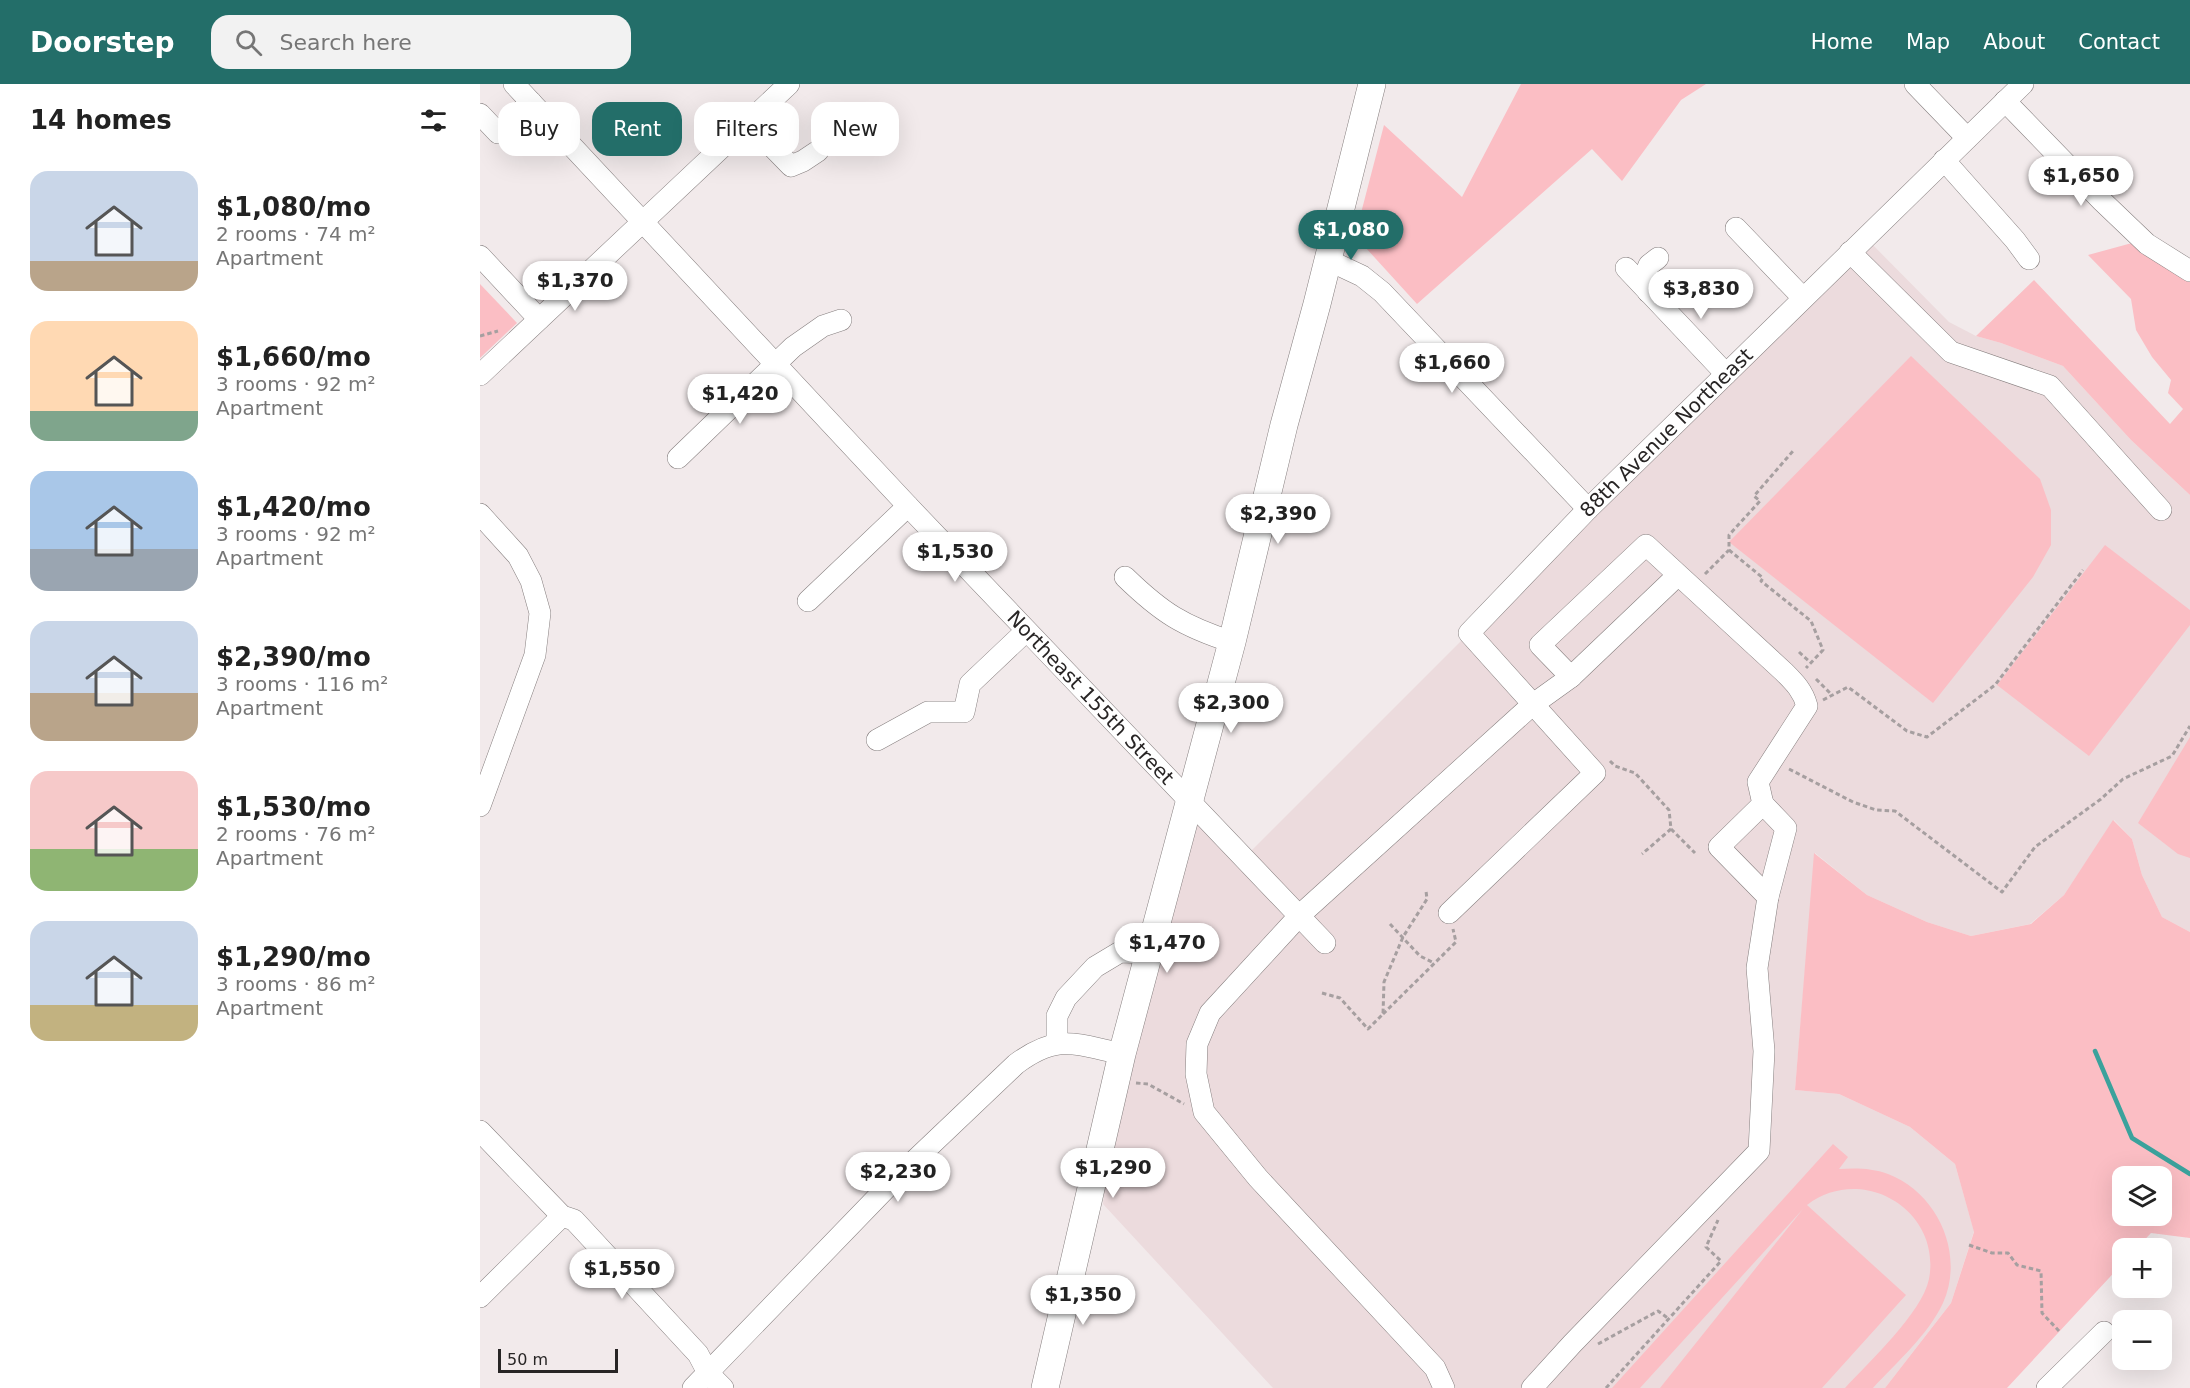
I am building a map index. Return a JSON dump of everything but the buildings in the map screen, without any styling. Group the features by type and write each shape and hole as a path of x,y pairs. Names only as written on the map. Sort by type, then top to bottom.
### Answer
{"main road":[{"path":"1049,1385 1122,1054 1232,642 1284,425 1328,260 1371,84"}],"street":[{"name":"Northeast 155th Street","path":"514,84 531,102"},
{"path":"770,102 789,84"},
{"path":"1916,84 1967,138"},
{"name":"88th Avenue Northeast","path":"1532,705 1469,633 1588,509 2023,84"},
{"path":"2006,101 2102,201 2147,244 2190,271"},
{"path":"480,114 498,133"},
{"name":"Northeast 155th Street","path":"580,154 1026,631 1325,943"},
{"path":"480,375 712,156"},
{"path":"782,156 792,166 811,156"},
{"path":"1944,160 2029,259"},
{"path":"1736,228 1803,298"},
{"path":"1850,252 1952,352 2050,386 2161,510"},
{"path":"480,256 539,319"},
{"path":"1648,292 1644,277 1649,265 1658,258"},
{"path":"1328,260 1362,276 1382,292 1588,509"},
{"path":"1626,268 1726,374"},
{"path":"678,458 807,335 841,320"},
{"path":"808,601 908,506"},
{"path":"480,516 518,556 531,581 540,614 536,655 487,769 480,806"},
{"path":"1532,1388 1759,1151 1764,1051 1757,968 1768,897 1786,828 1763,804 1758,782 1807,706 1803,692 1646,546 1540,645 1571,677"},
{"path":"1444,1388 1435,1368 1258,1178 1204,1112 1196,1074 1197,1044 1210,1013 1300,915 1532,705 1571,677 1678,575"},
{"path":"1125,577 1152,603 1169,615 1186,625 1232,642"},
{"path":"877,740 928,712 964,712 970,684 1026,631"},
{"path":"1449,912 1595,773 1532,705"},
{"path":"1763,804 1719,847 1768,897"},
{"path":"1057,1043 1057,1016 1066,999 1095,967 1120,952 1149,954"},
{"path":"693,1388 716,1380 894,1180 1016,1064 1034,1051 1057,1043 1077,1044 1122,1054"},
{"path":"480,1131 562,1216 574,1220 698,1354 716,1380"},
{"path":"480,1297 562,1216"},
{"path":"2047,1388 2104,1332"}],"path":[{"path":"480,336 500,331"},
{"path":"1703,576 1729,550 1729,535 1760,501 1754,496 1792,451"},
{"path":"1729,550 1763,578 1761,581 1811,621 1823,650 1805,669 1832,695"},
{"path":"1819,703 1848,687 1907,730 1927,737 1995,685 2083,570"},
{"path":"1799,652 1810,662"},
{"path":"1782,766 1854,802 1876,810 1895,811 2002,892 2035,848 2101,799 2123,779 2172,756 2190,726"},
{"path":"1608,759 1615,766 1635,772 1669,810 1671,829 1695,853"},
{"path":"1642,854 1671,829"},
{"path":"1383,1014 1384,982 1403,937 1427,899 1426,891"},
{"path":"1322,993 1340,998 1368,1029 1456,942 1449,912"},
{"path":"1390,924 1420,956 1434,963"},
{"path":"1132,1083 1148,1084 1185,1105"},
{"path":"1606,1388 1721,1261 1706,1247 1720,1216"},
{"path":"1970,1245 1992,1253 2008,1253 2017,1265 2041,1270 2042,1313 2059,1331"},
{"path":"1572,1344 1582,1353 1658,1311 1669,1319"}],"shaded area":[{"path":"1521,84 1706,84 1681,100 1622,181 1592,149 1417,304 1355,236 1384,125 1462,197"},
{"path":"1865,237 1949,322 1976,336 2063,366 2131,440 2190,495 2190,932 2162,917 2142,875 2132,839 2114,820 2064,895 2030,924 1971,936 1927,922 1867,895 1815,853 1795,1090 1839,1094 1910,1127 1955,1164 1974,1231 1951,1303 1885,1388 1273,1388 1103,1204 1116,1080 1190,802 1245,857"},
{"path":"2143,240 2190,271 2190,495 2131,440 2063,366 1976,336 2034,280 2170,424 2183,409 2168,393 2171,380 2152,357 2136,330 2131,299 2088,255"},
{"path":"480,284 517,323 480,358"},
{"path":"1911,356 2040,479 2051,510 2051,545 2033,577 1933,703 1729,542"},
{"path":"2105,545 2190,610 2190,625 2089,756 1997,685"},
{"path":"2190,737 2190,858 2178,854 2138,823"},
{"path":"2113,820 2132,839 2142,875 2162,917 2190,932 2190,1238 2151,1233 2146,1238 2112,1238 2112,1275 2007,1388 1885,1388 1951,1303 1974,1232 1955,1164 1910,1127 1839,1094 1795,1090 1814,853 1867,895 1927,922 1971,936 2031,924 2064,895"},
{"path":"1833,1144 1848,1157 1839,1169 1876,1171 1906,1183 1921,1195 1933,1210 1942,1227 1951,1265 1949,1284 1937,1315 1911,1348 1873,1388 1845,1388 1906,1322 1916,1307 1929,1279 1930,1254 1923,1232 1911,1214 1894,1200 1873,1192 1851,1189 1829,1193 1807,1205 1906,1295 1822,1388 1660,1388 1803,1209 1640,1388 1612,1388"}],"waterway":[{"path":"2095,1051 2132,1138 2190,1174"}]}
